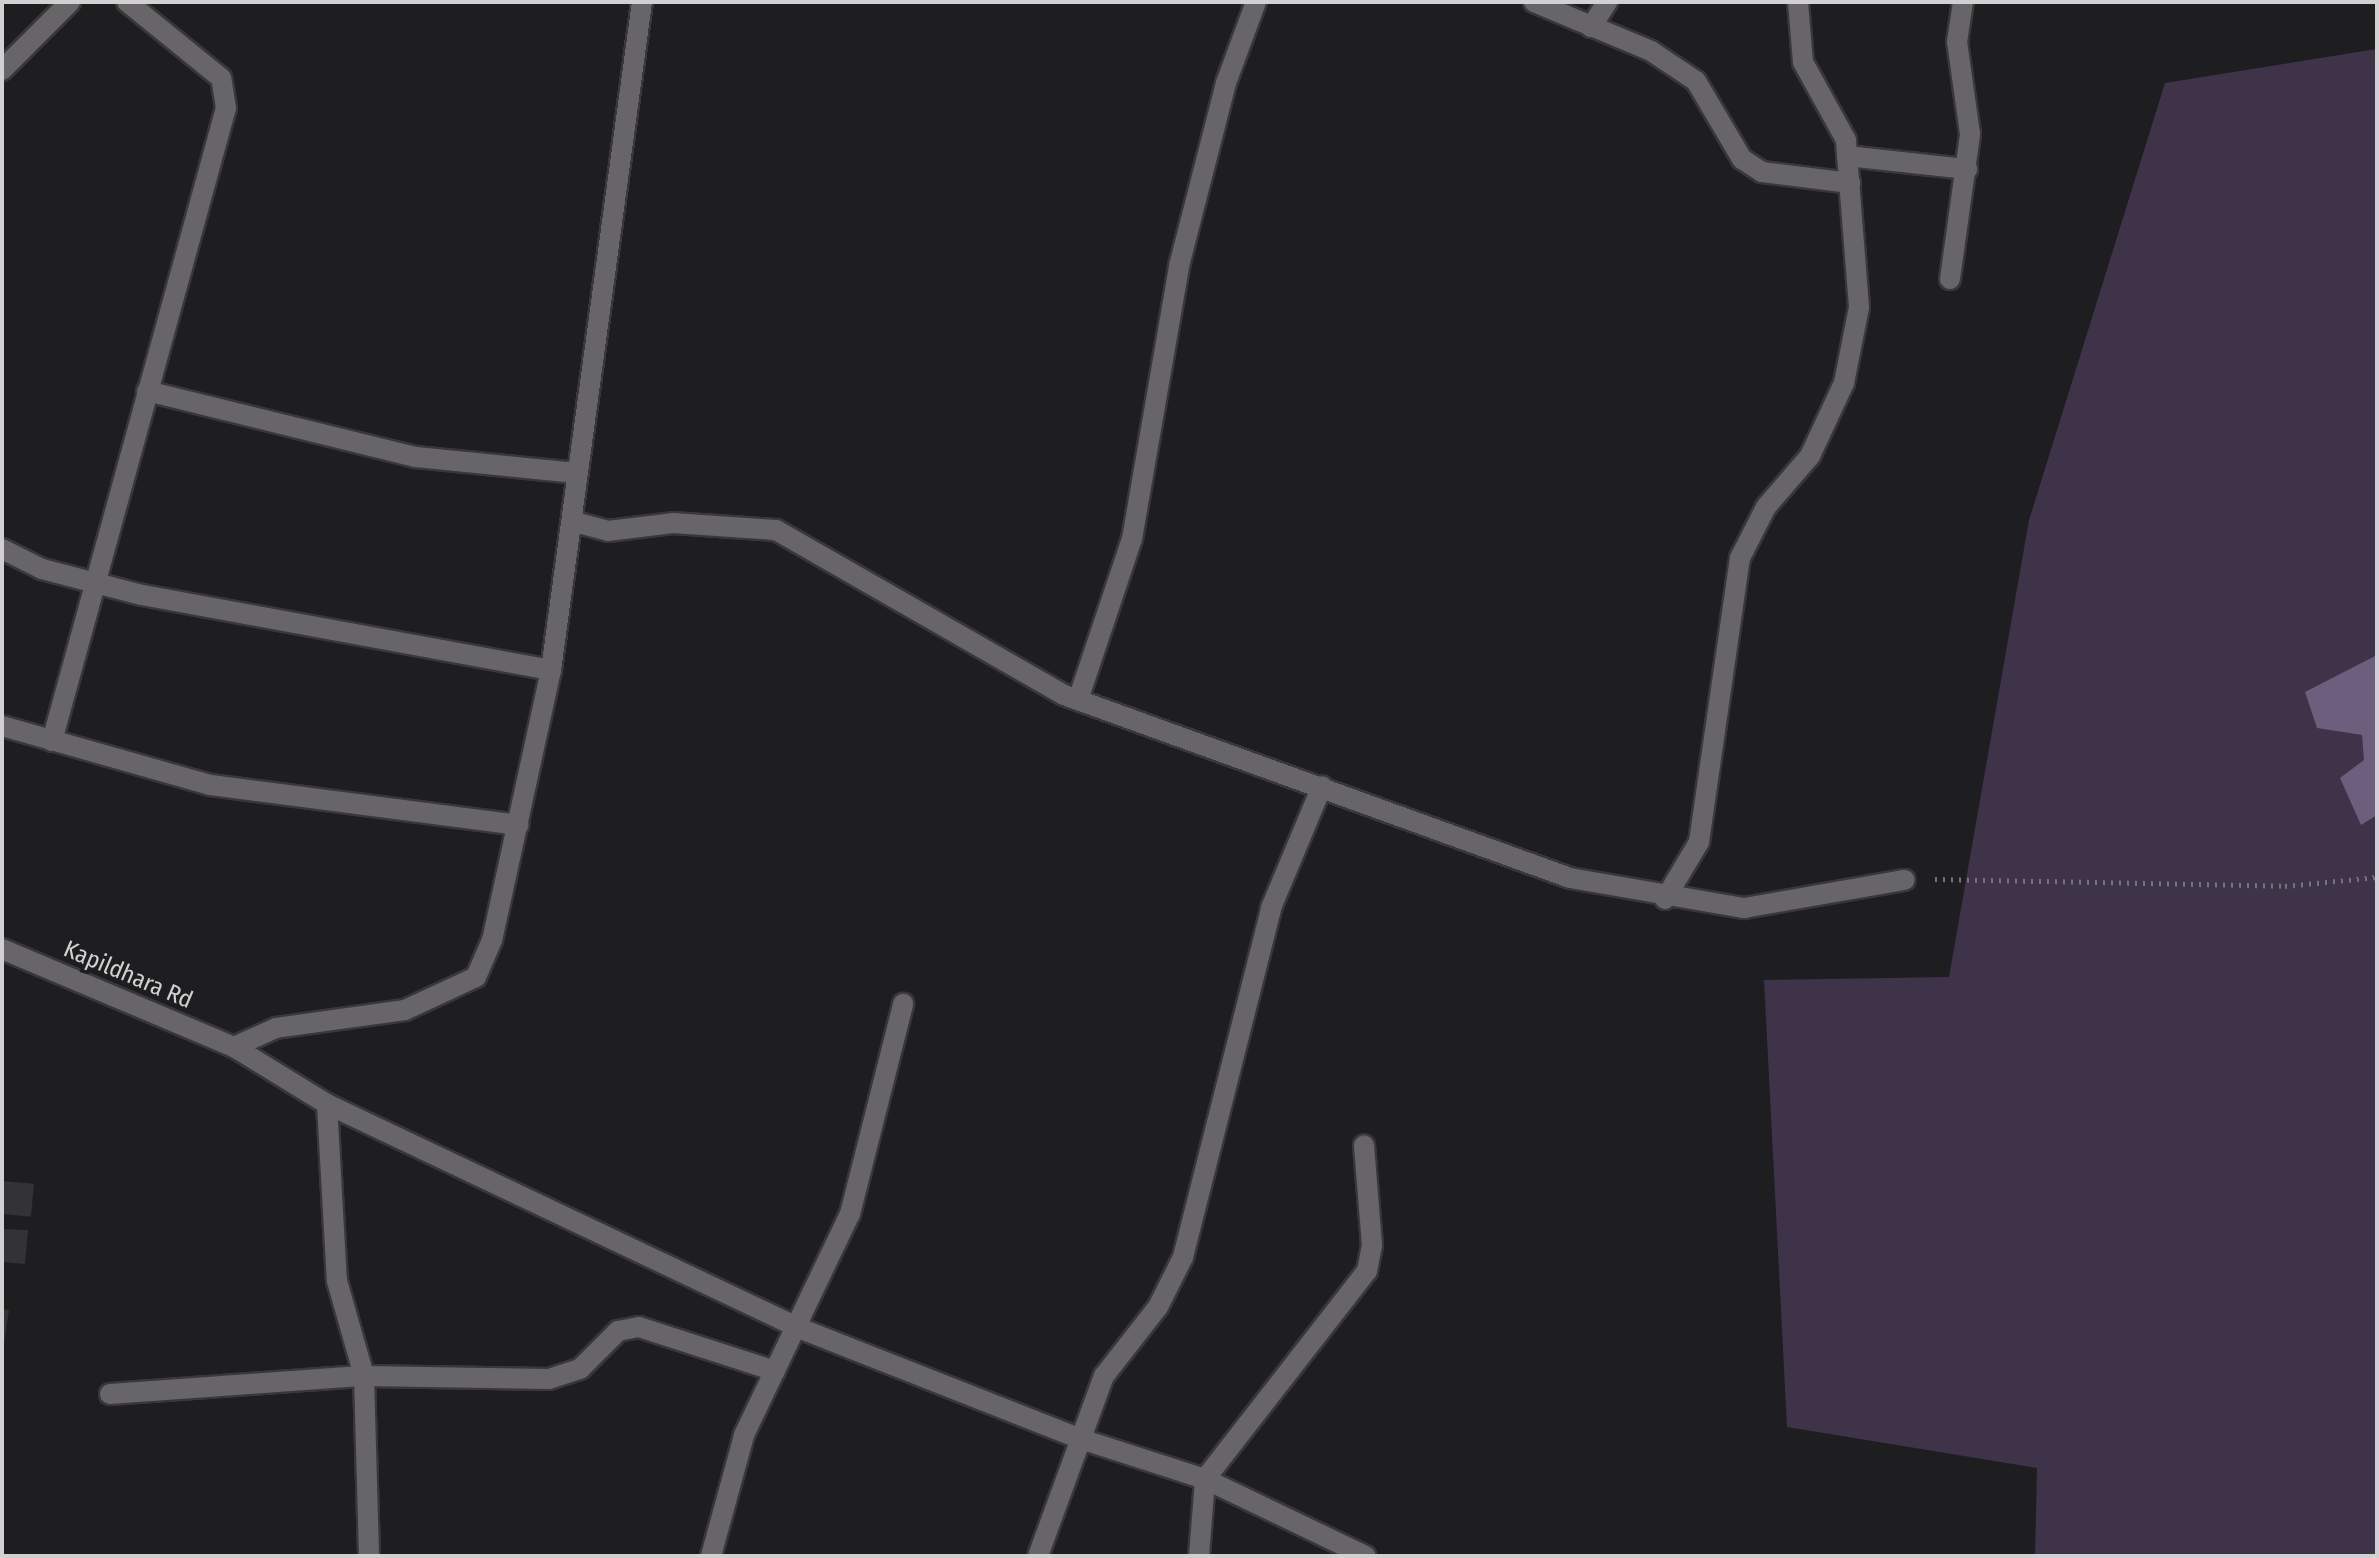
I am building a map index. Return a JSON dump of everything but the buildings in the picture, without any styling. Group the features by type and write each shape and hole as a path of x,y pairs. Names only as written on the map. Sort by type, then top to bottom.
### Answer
{"street":[{"path":"2,70 70,2"},
{"path":"52,741 225,93 221,78 127,2"},
{"path":"234,1047 276,1028 405,1010 476,977 518,825 551,670 575,522 576,473 642,2"},
{"path":"1078,700 1132,539 1179,266 1226,83 1256,2"},
{"path":"1534,2 1651,51 1696,81 1742,159 1762,172 1850,183"},
{"path":"1591,27 1607,2"},
{"path":"1665,899 1699,842 1740,558 1766,507 1810,456 1848,368 1859,307 1850,183 1841,123 1803,62 1798,2"},
{"path":"1950,279 1967,169 1957,42 1963,2"},
{"path":"1847,156 1967,169"},
{"path":"147,391 416,457 576,473"},
{"path":"575,522 608,531 673,523 776,530 1023,676 1078,700 1570,878 1665,899 1744,908 1905,880"},
{"path":"2,549 92,583 551,670"},
{"path":"2,726 211,785 518,825"},
{"path":"1038,1556 1078,1438 1104,1376 1158,1307 1183,1257 1271,908 1322,786"},
{"name":"Kapildhara Rd","path":"2,949 234,1047 327,1104 799,1328 1078,1438 1205,1479 1366,1556"},
{"path":"711,1556 730,1473 775,1371 799,1328 860,1184 903,1004"},
{"path":"327,1104 339,1293 364,1376 369,1556"},
{"path":"1199,1556 1205,1479 1358,1290 1372,1245 1364,1145"},
{"path":"110,1394 364,1376 567,1376 618,1331 639,1327 775,1371"}],"path":[{"path":"1905,880 2285,886 2377,877"}],"shaded area":[{"path":"2377,49 2377,1556 2035,1556 2037,1468 1787,1427 1764,980 1949,977 2029,520 2165,83"},
{"path":"2377,655 2377,815 2361,825 2340,778 2364,760 2362,735 2317,728 2305,692"}]}
